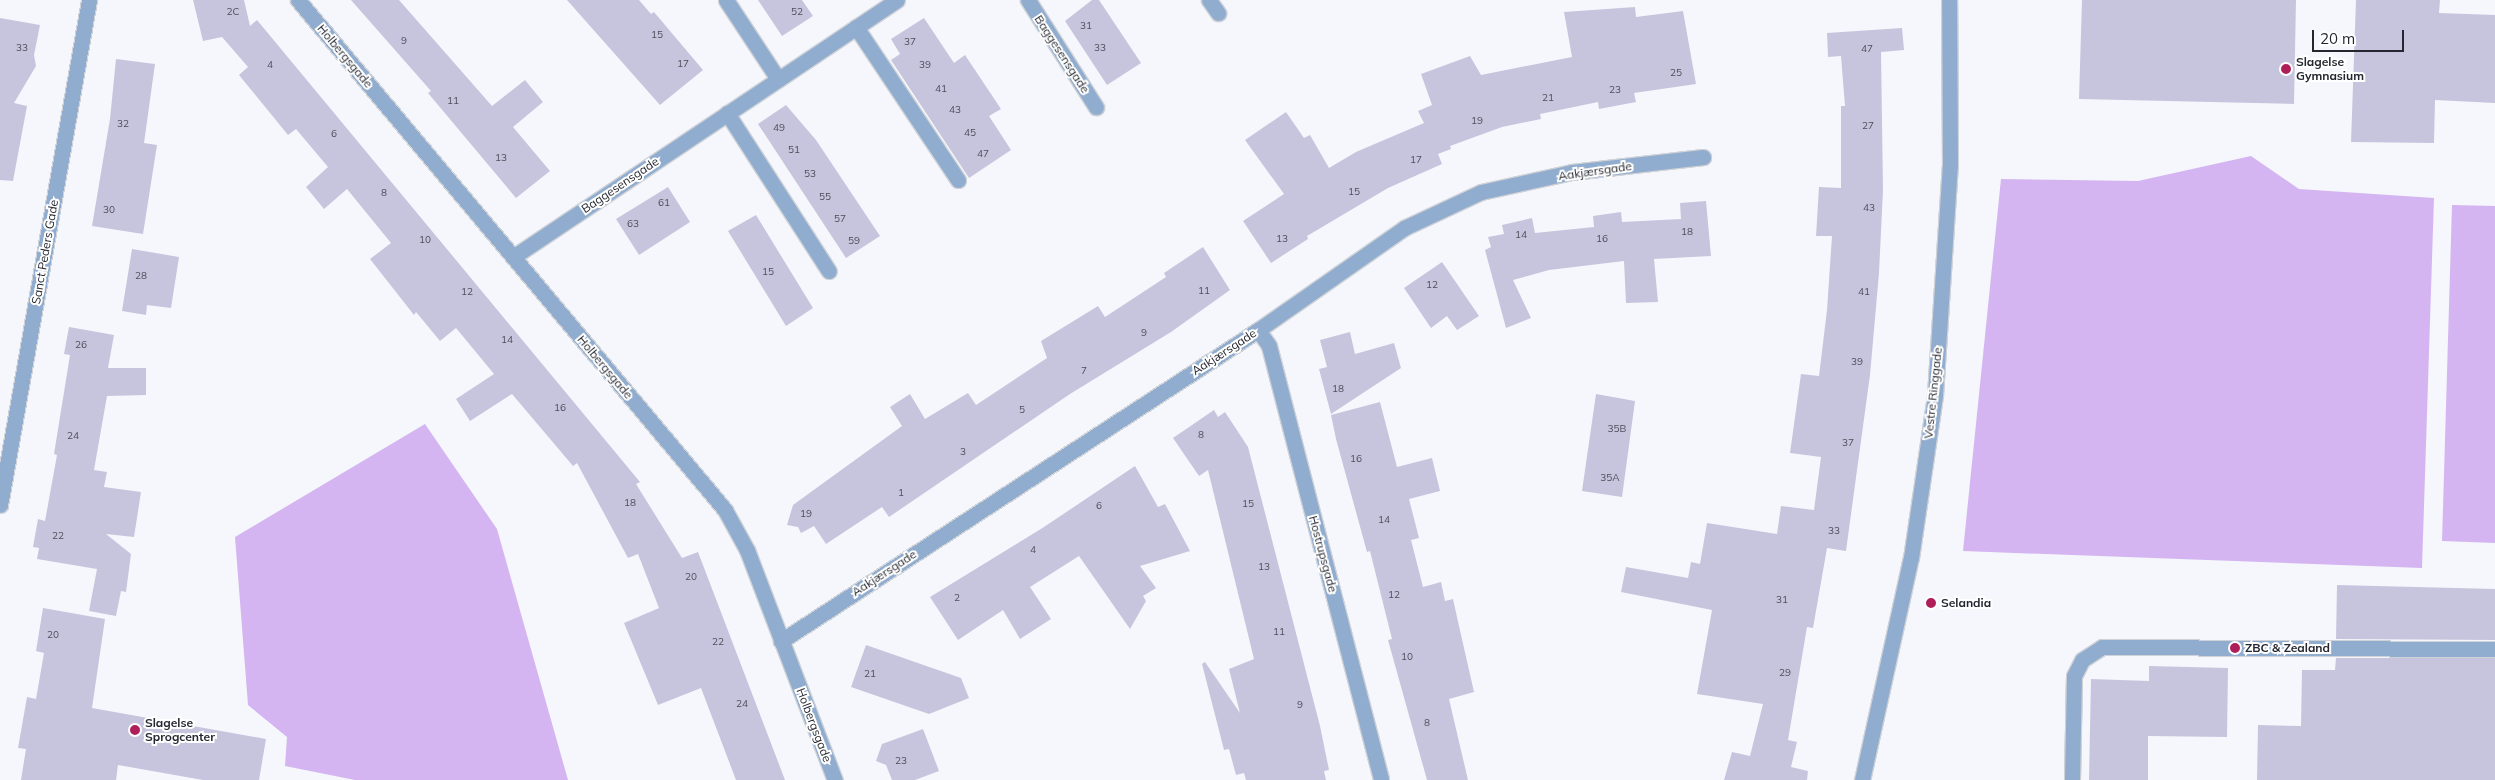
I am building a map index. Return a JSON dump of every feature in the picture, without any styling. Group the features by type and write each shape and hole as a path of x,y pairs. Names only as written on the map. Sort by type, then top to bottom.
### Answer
{"street":[{"name":"Sanct Peders Gade","path":"0,505 89,0"},
{"name":"Holbergsgade","path":"298,0 725,510 747,550 835,780"},
{"path":"726,0 778,79"},
{"name":"Baggesensgade","path":"513,257 897,0"},
{"name":"Baggesensgade","path":"1028,0 1096,107"},
{"name":"Vestre Ringgade","path":"1862,780 1911,558 1935,394 1950,166 1949,0"},
{"path":"856,27 958,180"},
{"path":"727,113 829,270"},
{"name":"Aakjærsgade","path":"781,641 1258,330 1404,228 1481,192 1572,172 1703,157"},
{"name":"Hostrupsgade","path":"1258,330 1269,346 1381,780"},
{"path":"2072,780 2074,676 2082,660 2102,647 2495,649"}],"shaded area":[{"path":"2251,156 2299,189 2434,198 2422,568 1963,551 2001,179 2138,181"},
{"path":"2452,205 2495,206 2495,543 2442,541"},
{"path":"425,424 497,529 568,780 355,780 285,766 287,737 248,705 235,537"}],"building":[{"path":"193,0 244,0 250,26 257,20 640,482 636,484 682,558 698,552 785,780 736,780 701,688 658,705 624,623 659,608 638,554 628,558 577,463 573,466 512,394 470,421 456,399 494,374 456,328 440,341 416,312 414,315 370,259 391,243 347,189 324,209 306,187 328,167 296,129 288,135 239,75 248,67 222,37 203,41"},
{"path":"351,0 399,0 492,106 525,80 543,102 513,127 550,171 516,198 428,93 431,91"},
{"path":"567,0 639,0 651,14 654,12 703,70 660,105"},
{"path":"758,0 802,0 813,16 782,36"},
{"path":"1092,0 1099,0 1141,63 1107,85 1065,21"},
{"path":"2082,0 2296,0 2294,104 2079,99"},
{"path":"2356,0 2440,0 2439,13 2495,15 2495,103 2435,100 2434,143 2351,142"},
{"path":"1635,7 1636,17 1683,11 1696,84 1634,93 1636,102 1599,109 1598,102 1540,114 1541,119 1502,127 1450,146 1451,149 1438,154 1442,164 1388,188 1307,236 1308,239 1271,263 1243,221 1284,194 1245,140 1286,112 1304,138 1310,135 1329,168 1356,152 1424,123 1418,111 1432,105 1421,74 1470,56 1481,75 1572,57 1564,12"},
{"path":"0,18 40,25 34,55 36,66 14,103 27,106 13,181 0,180"},
{"path":"924,18 954,63 965,55 1001,109 989,116 1011,150 969,178 891,60 900,54 891,39"},
{"path":"1902,28 1904,50 1881,52 1883,190 1879,273 1870,375 1846,551 1827,548 1813,628 1807,627 1788,740 1797,742 1791,767 1808,771 1807,780 1724,780 1732,752 1750,756 1763,704 1697,694 1712,610 1621,592 1626,567 1688,578 1691,562 1700,564 1707,523 1777,534 1781,506 1814,510 1821,457 1790,453 1801,374 1819,376 1827,310 1832,236 1816,236 1819,187 1841,188 1841,106 1845,106 1841,56 1828,57 1827,33"},
{"path":"116,59 155,64 144,143 157,145 143,234 92,226 110,119"},
{"path":"786,105 816,140 880,236 846,258 758,124"},
{"path":"668,187 690,222 639,255 616,219"},
{"path":"1706,201 1711,256 1654,259 1658,302 1626,303 1624,261 1549,270 1513,280 1531,318 1506,328 1485,250 1491,247 1488,237 1504,234 1502,225 1532,218 1535,233 1594,227 1593,216 1621,212 1622,222 1681,219 1680,203"},
{"path":"756,215 813,308 786,326 728,231"},
{"path":"1203,247 1230,290 1171,332 1070,394 889,517 882,507 826,544 814,526 801,533 798,527 787,525 793,505 902,426 890,407 910,394 925,419 968,393 976,405 1047,358 1041,341 1098,306 1105,317 1166,277 1164,273"},
{"path":"132,249 179,257 171,308 147,305 146,315 122,311"},
{"path":"1442,262 1479,316 1457,330 1447,316 1431,328 1404,288"},
{"path":"69,327 114,335 108,368 146,368 146,395 107,396 94,470 107,472 104,487 141,492 134,537 106,534 131,554 126,592 121,591 116,616 89,611 97,569 37,559 39,548 33,547 38,519 45,521 57,455 54,454 70,355 64,354"},
{"path":"1350,332 1355,354 1394,343 1401,368 1331,414 1319,369 1327,367 1320,340"},
{"path":"1596,394 1635,401 1622,497 1582,491"},
{"path":"1380,402 1397,467 1432,458 1440,491 1409,499 1419,538 1411,540 1423,587 1441,582 1445,601 1453,599 1474,692 1449,699 1468,780 1427,780 1388,640 1392,639 1370,551 1367,552 1336,439 1331,415"},
{"path":"1214,410 1218,417 1225,412 1248,447 1320,726 1329,770 1324,771 1326,780 1246,780 1244,773 1236,775 1229,749 1224,750 1202,664 1205,662 1240,713 1229,669 1254,659 1208,470 1199,476 1173,438"},
{"path":"1135,466 1158,507 1165,504 1190,551 1140,566 1156,588 1143,596 1146,601 1130,629 1079,556 1030,587 1051,619 1020,639 1003,610 958,640 930,597 1044,527"},
{"path":"2337,585 2495,589 2495,640 2336,639"},
{"name":"Slagelse Sprogcenter","path":"43,608 105,619 92,708 266,739 259,780 203,780 118,765 116,780 21,780 26,749 18,748 27,697 36,699 44,653 36,651"},
{"path":"866,645 961,678 969,698 929,714 851,687"},
{"path":"2336,658 2495,658 2495,780 2257,780 2258,725 2301,726 2302,670 2335,670"},
{"path":"2149,666 2228,668 2227,737 2148,736 2148,780 2089,780 2091,679 2149,681"},
{"path":"923,729 939,771 915,780 892,780 886,765 876,761 882,744"}],"place":[{"name":"Slagelse Gymnasium","path":"2286,69"},
{"name":"Selandia","path":"1931,603"},
{"name":"ZBC & Zealand","path":"2235,648"},
{"name":"Slagelse Sprogcenter","path":"135,730"}]}
